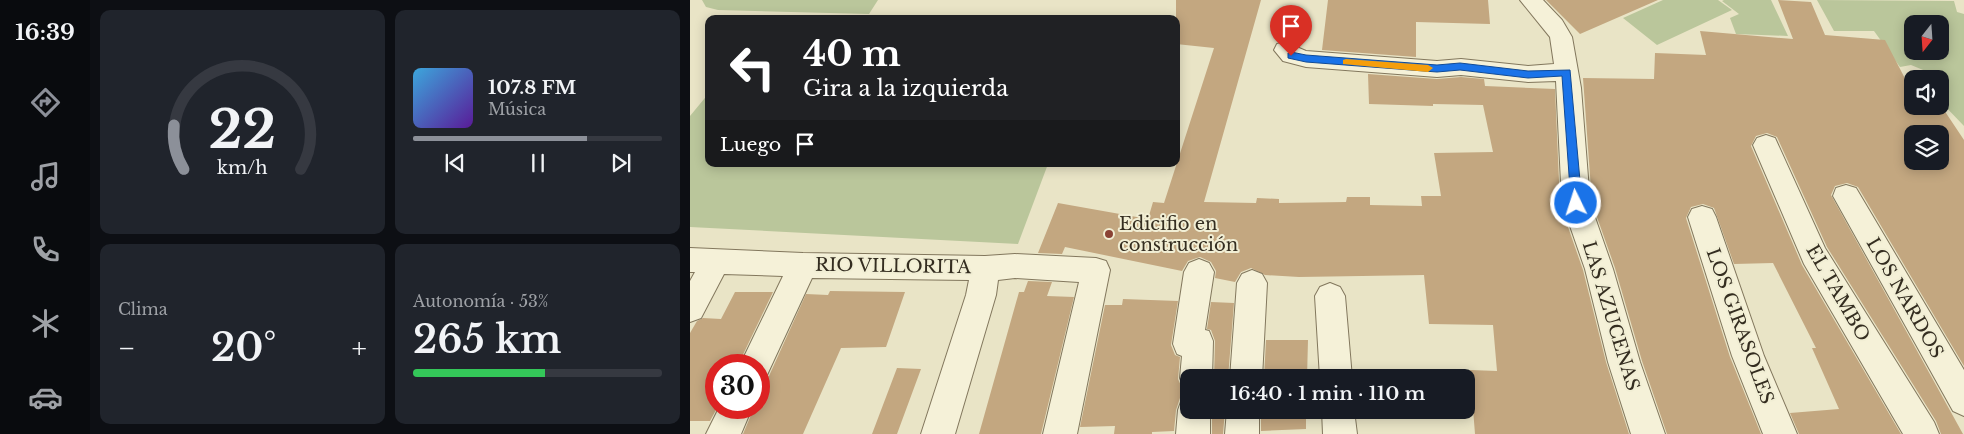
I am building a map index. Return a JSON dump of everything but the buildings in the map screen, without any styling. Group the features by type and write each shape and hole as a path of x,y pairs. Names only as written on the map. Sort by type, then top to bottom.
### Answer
{"street":[{"name":"LAS AZUCENAS","path":"1531,0 1554,25 1561,37 1567,72 1576,203 1599,269 1624,362 1648,434"},
{"path":"1285,50 1291,56 1306,59 1356,63 1437,69 1460,67 1528,74 1567,72"},
{"name":"EL TAMBO","path":"1766,145 1814,255 1922,434"},
{"name":"LOS NARDOS","path":"1846,196 1964,400"},
{"name":"LOS GIRASOLES","path":"1702,217 1748,356 1780,434"},
{"path":"690,309 703,261"},
{"name":"RIO VILLORITA","path":"703,261 803,265 986,268 1015,266 1096,270 1060,434"},
{"path":"761,354 803,265"},
{"path":"938,434 981,294 986,268"},
{"path":"1196,369 1198,341 1188,344 1199,272"},
{"path":"1247,369 1252,283"},
{"path":"1330,296 1335,369"},
{"path":"723,434 730,419"},
{"path":"1193,434 1194,419"},
{"path":"1242,434 1243,419"},
{"path":"1339,419 1340,434"}],"green space":[{"path":"702,0 878,0 869,14 718,10 706,7"},
{"path":"1663,0 1718,0 1732,10 1657,45 1623,18"},
{"path":"1771,0 1788,36 1736,34 1730,18 1739,14 1722,1"},
{"path":"1817,0 1954,1 1957,12 1964,14 1964,126 1949,110 1949,70 1923,70 1911,65 1900,67 1874,31 1834,31"},
{"path":"705,98 705,167 1047,167 1018,244 690,227 690,116"}],"slow traffic":[{"path":"1346,62 1428,68"}],"place":[{"name":"Edicifio en construcción","path":"1109,234"}],"route":[{"path":"1291,56 1306,59 1437,69 1460,67 1528,74 1567,72 1576,203"}]}
